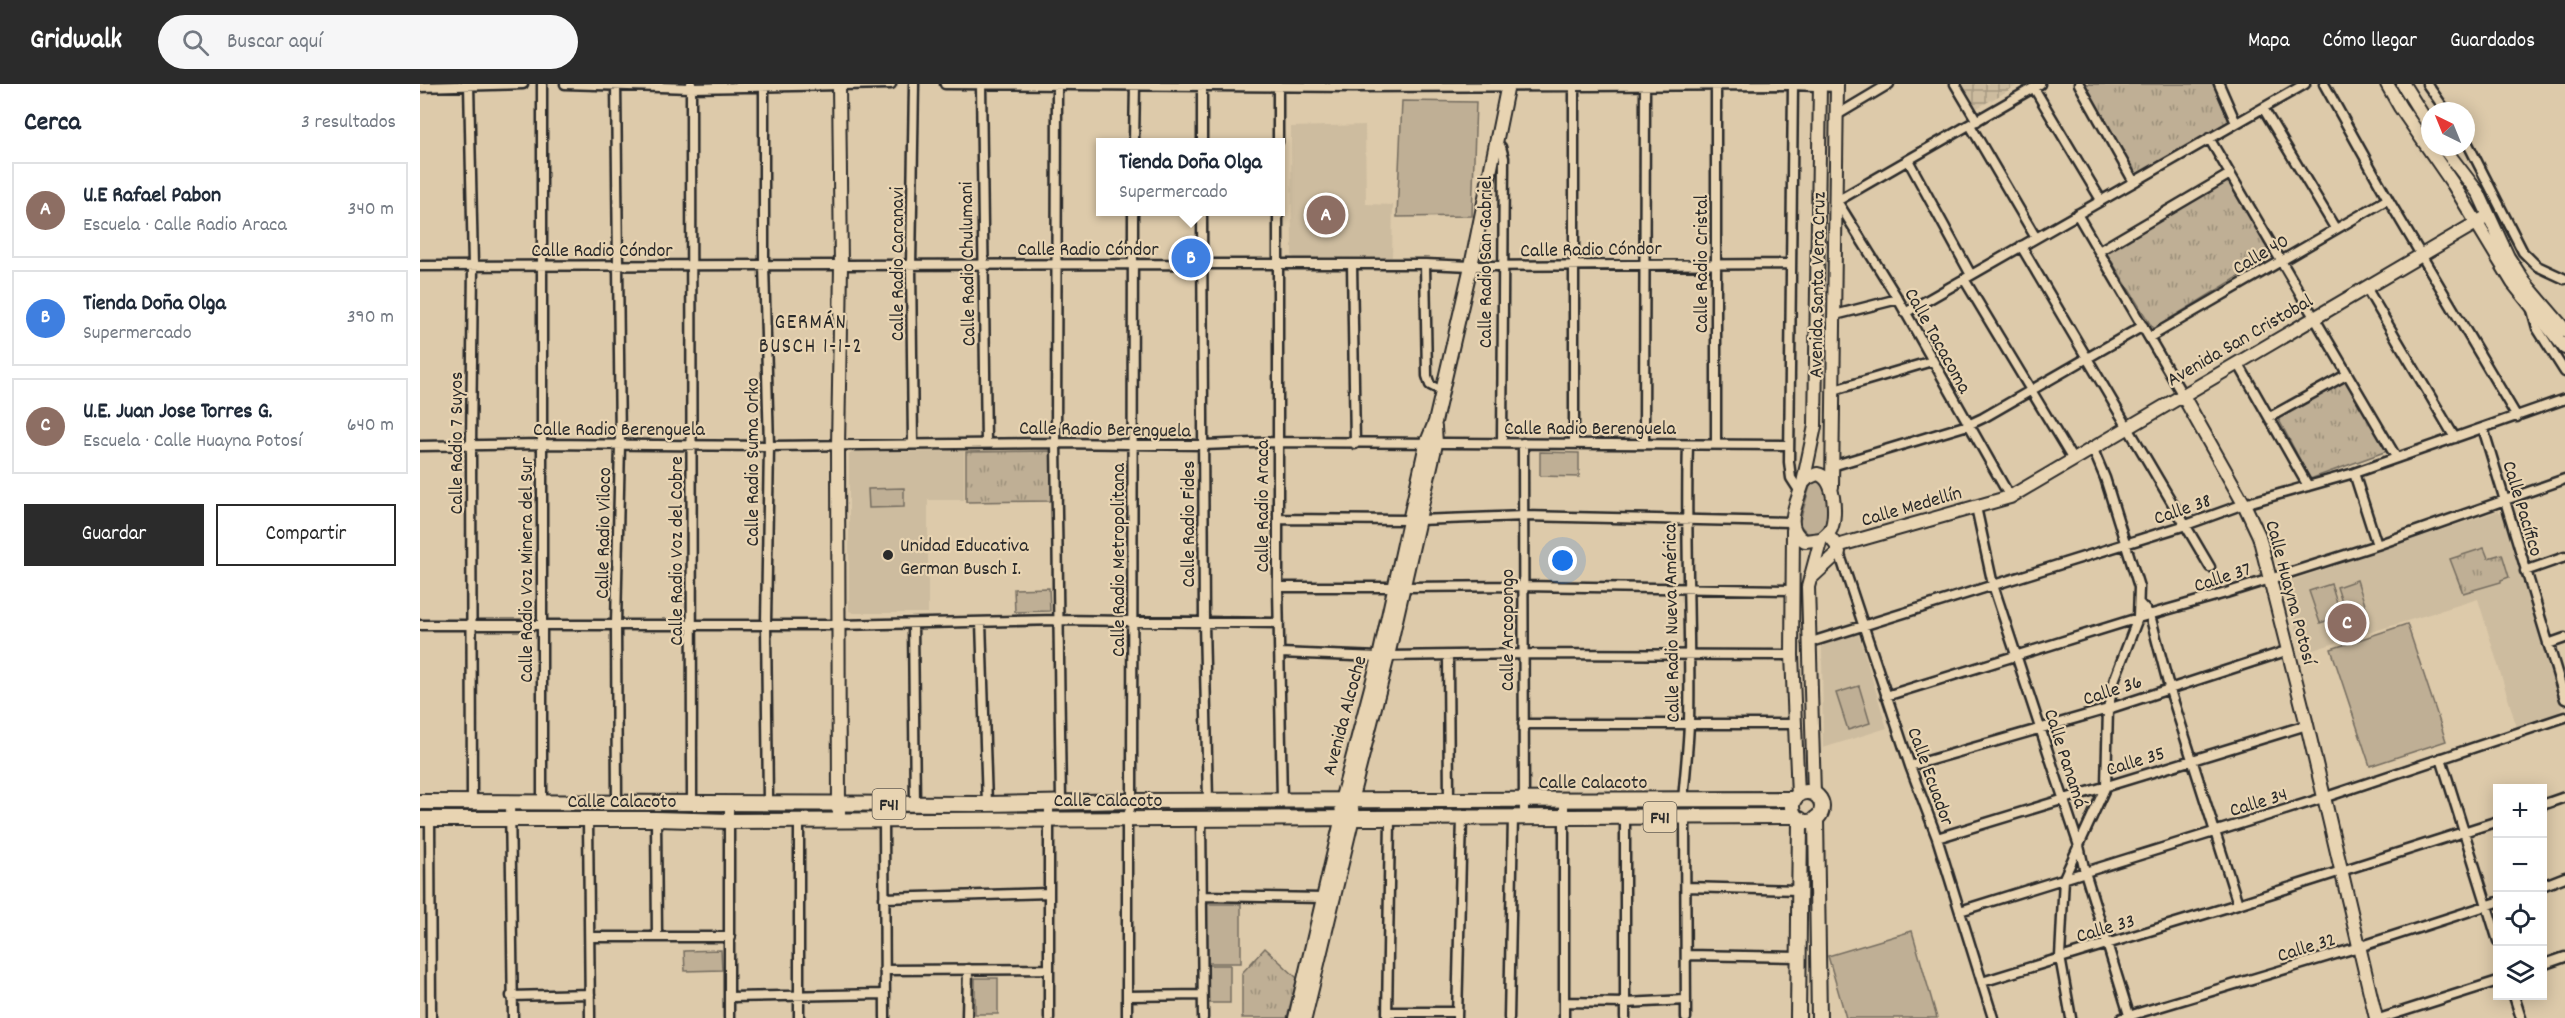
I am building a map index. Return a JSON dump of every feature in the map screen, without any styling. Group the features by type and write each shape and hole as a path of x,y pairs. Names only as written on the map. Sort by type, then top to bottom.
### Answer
{"main road":[{"path":"1798,818 1811,821 1816,818 1822,808 1819,797 1809,792 1796,797 1792,805 1798,818 1798,1018"},
{"name":"Calle Calacoto","path":"420,802 987,804 1132,801 1683,800 1796,797"},
{"name":"Calle Calacoto","path":"425,820 1798,818"},
{"path":"1816,818 1819,1018"}],"street":[{"path":"420,87 523,84"},
{"name":"Calle Radio Voz Minera del Sur","path":"542,84 540,266 542,802"},
{"path":"565,84 691,86 891,84"},
{"name":"Calle Radio Caranavi","path":"913,444 911,266 914,84"},
{"path":"945,84 1837,85"},
{"path":"1049,1018 1049,819 1055,802 1058,620 1057,84"},
{"path":"1134,138 1135,84"},
{"path":"1793,84 1789,445 1791,478 1802,487 1812,476 1822,475 1832,487"},
{"path":"1837,115 1889,84"},
{"path":"1955,84 1973,123 2036,238"},
{"path":"2079,84 2134,182"},
{"path":"2219,84 2236,123"},
{"path":"2324,84 2388,200 2517,417"},
{"path":"2387,84 2463,200 2475,224 2532,309 2565,348"},
{"path":"2403,84 2421,113"},
{"path":"2427,84 2440,102"},
{"name":"Calle Radio 7 Suyos","path":"469,85 473,266 472,803"},
{"name":"Calle Radio Viloco","path":"616,85 620,444 616,625 617,802"},
{"path":"839,85 841,266 838,446 839,819"},
{"name":"Calle Radio Chulumani","path":"981,85 986,443"},
{"path":"1202,85 1202,138"},
{"path":"1278,85 1278,138"},
{"path":"1495,142 1508,85"},
{"path":"1574,85 1574,444"},
{"path":"1644,442 1645,85"},
{"name":"Calle Radio Cristal","path":"1716,85 1716,444"},
{"name":"Avenida Santa Vera Cruz","path":"1792,526 1815,426 1820,85"},
{"name":"Avenida Santa Vera Cruz","path":"1824,537 1833,523 1837,85"},
{"path":"1905,313 2302,85"},
{"name":"Calle Radio Voz del Cobre","path":"691,86 692,802"},
{"name":"Calle Radio Suma Orko","path":"764,86 764,264 769,446 766,623 768,803"},
{"path":"1837,201 2037,86 2101,201"},
{"path":"2263,108 2335,228"},
{"path":"2209,138 2396,457"},
{"name":"Calle Radio San Gabriel","path":"1495,142 1501,147 1504,158 1502,443"},
{"name":"Avenida Alcoche","path":"1305,1018 1347,817 1346,801 1384,656 1471,266 1495,142"},
{"path":"2451,156 2483,191 2500,204 2523,252 2537,266 2565,279"},
{"path":"2475,156 2486,176 2483,191 2488,216 2508,256 2525,283 2563,325"},
{"path":"1908,160 2030,391 2073,460"},
{"path":"2099,251 2230,174"},
{"name":"Calle 40","path":"2150,337 2335,228 2388,200"},
{"name":"Calle Tacacoma","path":"1837,201 1898,299 2010,497"},
{"name":"Calle Huayna Potosí","path":"2078,214 2150,337 2256,528 2289,650 2376,1018"},
{"name":"Calle Radio Metropolitana","path":"1126,1018 1127,820 1132,801 1134,621 1133,216"},
{"name":"Calle Radio Fides","path":"1202,216 1204,623 1208,801"},
{"name":"Calle Radio Araca","path":"1278,216 1278,587 1282,801"},
{"name":"Avenida San Cristobal","path":"2010,497 2488,216"},
{"path":"2021,246 2210,567"},
{"path":"1352,264 1355,444"},
{"path":"1425,264 1426,376 1430,385 1442,391"},
{"name":"Calle Radio Cóndor","path":"420,266 1791,264"},
{"path":"2367,289 2455,438"},
{"path":"1835,315 1898,299"},
{"path":"2532,309 2537,328 2565,372"},
{"path":"1832,466 1968,425 2143,326"},
{"path":"1834,390 1932,361"},
{"path":"2238,363 2308,486"},
{"path":"2270,417 2346,375"},
{"name":"Calle 38","path":"1808,643 1862,624 2186,525 2244,504 2354,473 2565,399"},
{"name":"Calle Pacífico","path":"2483,429 2565,699"},
{"name":"Calle Radio Berenguela","path":"420,446 620,444 838,446 1056,442 1133,445 1278,442 1574,444 1644,442 1689,445 1789,445"},
{"name":"Calle Arcopongo","path":"1509,1018 1519,817 1524,801 1523,442"},
{"name":"Calle Radio Nueva América","path":"1683,800 1689,724 1689,587 1686,519 1689,445"},
{"path":"2071,1018 2060,957 2064,878 2106,786 2108,709 2115,678 2138,618 2140,604 2139,587 2105,478 2092,447"},
{"path":"2354,473 2377,545"},
{"name":"Calle 37","path":"1886,696 2377,545 2565,479"},
{"name":"Calle Medellín","path":"1838,549 2010,497"},
{"name":"Calle Panamá","path":"1976,507 1993,585 2079,846 2127,1017"},
{"path":"1278,519 1414,520 1524,516 1686,519 1792,526"},
{"path":"1792,526 1798,537 1806,541 1824,537"},
{"path":"1792,526 1792,656 1796,797"},
{"path":"1809,580 1838,549 1824,537"},
{"path":"1814,794 1808,643 1809,580 1824,537"},
{"name":"Calle Ecuador","path":"1838,549 1886,696 1937,838 1993,1018"},
{"path":"2525,571 2565,557"},
{"path":"1278,587 1522,586 1792,590"},
{"path":"2140,604 2150,615 2169,687 2238,904"},
{"path":"420,625 766,623 840,625 1058,620 1279,623"},
{"path":"981,622 987,804"},
{"path":"913,624 915,804"},
{"path":"2548,644 2565,638"},
{"name":"Calle 36","path":"1910,766 2108,709 2169,687 2289,650"},
{"path":"1280,653 1384,656 1522,654 1792,656"},
{"path":"1448,656 1449,802"},
{"name":"Calle 34","path":"1960,911 2324,798 2565,717"},
{"path":"1523,724 1795,724"},
{"name":"Calle 35","path":"1937,838 2307,725"},
{"path":"2441,759 2493,925"},
{"path":"2547,803 2565,797"},
{"path":"1564,801 1564,1018"},
{"path":"510,802 513,1018"},
{"path":"729,803 729,1018"},
{"name":"Avenida Alcoche","path":"1295,1018 1347,817"},
{"path":"1390,818 1387,1015 1457,1015 1462,817"},
{"path":"1685,817 1686,1018"},
{"path":"1201,818 1203,1018"},
{"path":"1625,818 1626,1018"},
{"path":"588,819 590,1018"},
{"path":"656,819 657,937"},
{"path":"884,819 885,1018"},
{"path":"425,820 431,1018"},
{"path":"799,820 799,1018"},
{"path":"2341,872 2493,823"},
{"name":"Calle 33","path":"1982,982 2341,872"},
{"path":"2547,883 2565,878"},
{"path":"1686,887 1798,890"},
{"path":"884,898 1049,894"},
{"path":"1203,896 1325,898"},
{"name":"Calle 32","path":"2127,1017 2359,947 2493,903"},
{"path":"590,937 730,937"},
{"path":"1686,955 1798,957"},
{"path":"2547,963 2565,957"},
{"path":"967,1018 968,969"},
{"path":"884,970 1049,969"},
{"path":"2382,1018 2493,983"},
{"path":"511,996 590,994"},
{"path":"730,997 884,994"},
{"path":"1127,996 1202,995"},
{"path":"1564,1002 1626,1003 1686,1000"},
{"path":"2515,1000 2521,1018"}],"shaded area":[{"path":"1963,84 2020,84 1977,108"},
{"path":"1365,125 1366,204 1393,205 1392,257 1295,258 1292,256 1291,127"},
{"name":"Unidad Educativa German Busch I.","path":"964,451 964,500 928,500 928,613 854,613 849,611 849,455 853,452"},
{"path":"2498,511 2502,514 2562,708 2559,713 2517,728 2478,599 2303,653 2284,583"},
{"path":"1858,632 1887,728 1823,748 1822,644"}],"green space":[{"path":"2084,84 2213,84 2229,121 2136,175"},
{"path":"1402,101 1476,102 1472,216 1397,217"},
{"path":"2228,179 2273,256 2153,329 2106,252"},
{"path":"2344,379 2387,451 2310,479 2278,418"},
{"path":"1053,451 1053,501 966,502 966,452"},
{"path":"1540,452 1579,453 1579,477 1540,476"},
{"path":"1821,481 1826,493 1828,508 1826,523 1819,534 1809,535 1799,524 1810,486 1814,482"},
{"path":"904,488 904,507 869,508 868,489"},
{"path":"2484,548 2488,558 2502,554 2509,577 2501,582 2463,593 2450,559"},
{"path":"2357,580 2368,614 2348,621 2337,587"},
{"path":"2331,584 2341,616 2320,623 2309,591"},
{"path":"1049,588 1050,611 1015,612 1014,589"},
{"path":"2407,624 2446,741 2370,766 2331,649"},
{"path":"1859,686 1870,723 1848,730 1836,693"},
{"path":"1207,904 1241,904 1241,963 1207,963"},
{"path":"1912,931 1937,1018 1846,1018 1828,956"},
{"path":"1265,948 1297,978 1287,1018 1242,1018 1242,973"},
{"path":"721,950 722,970 685,971 684,951"},
{"path":"1206,965 1230,965 1230,1003 1206,1003"},
{"path":"975,978 998,978 998,1014 975,1014"}],"place":[{"name":"U.E Rafael Pabon","path":"1326,215"},
{"name":"Tienda Doña Olga","path":"1191,258"},
{"name":"Unidad Educativa German Busch I.","path":"888,555"},
{"name":"U.E. Juan Jose Torres G.","path":"2347,623"}],"district":[{"name":"GERMÁN BUSCH 1-1-2","path":"811,333"}]}
